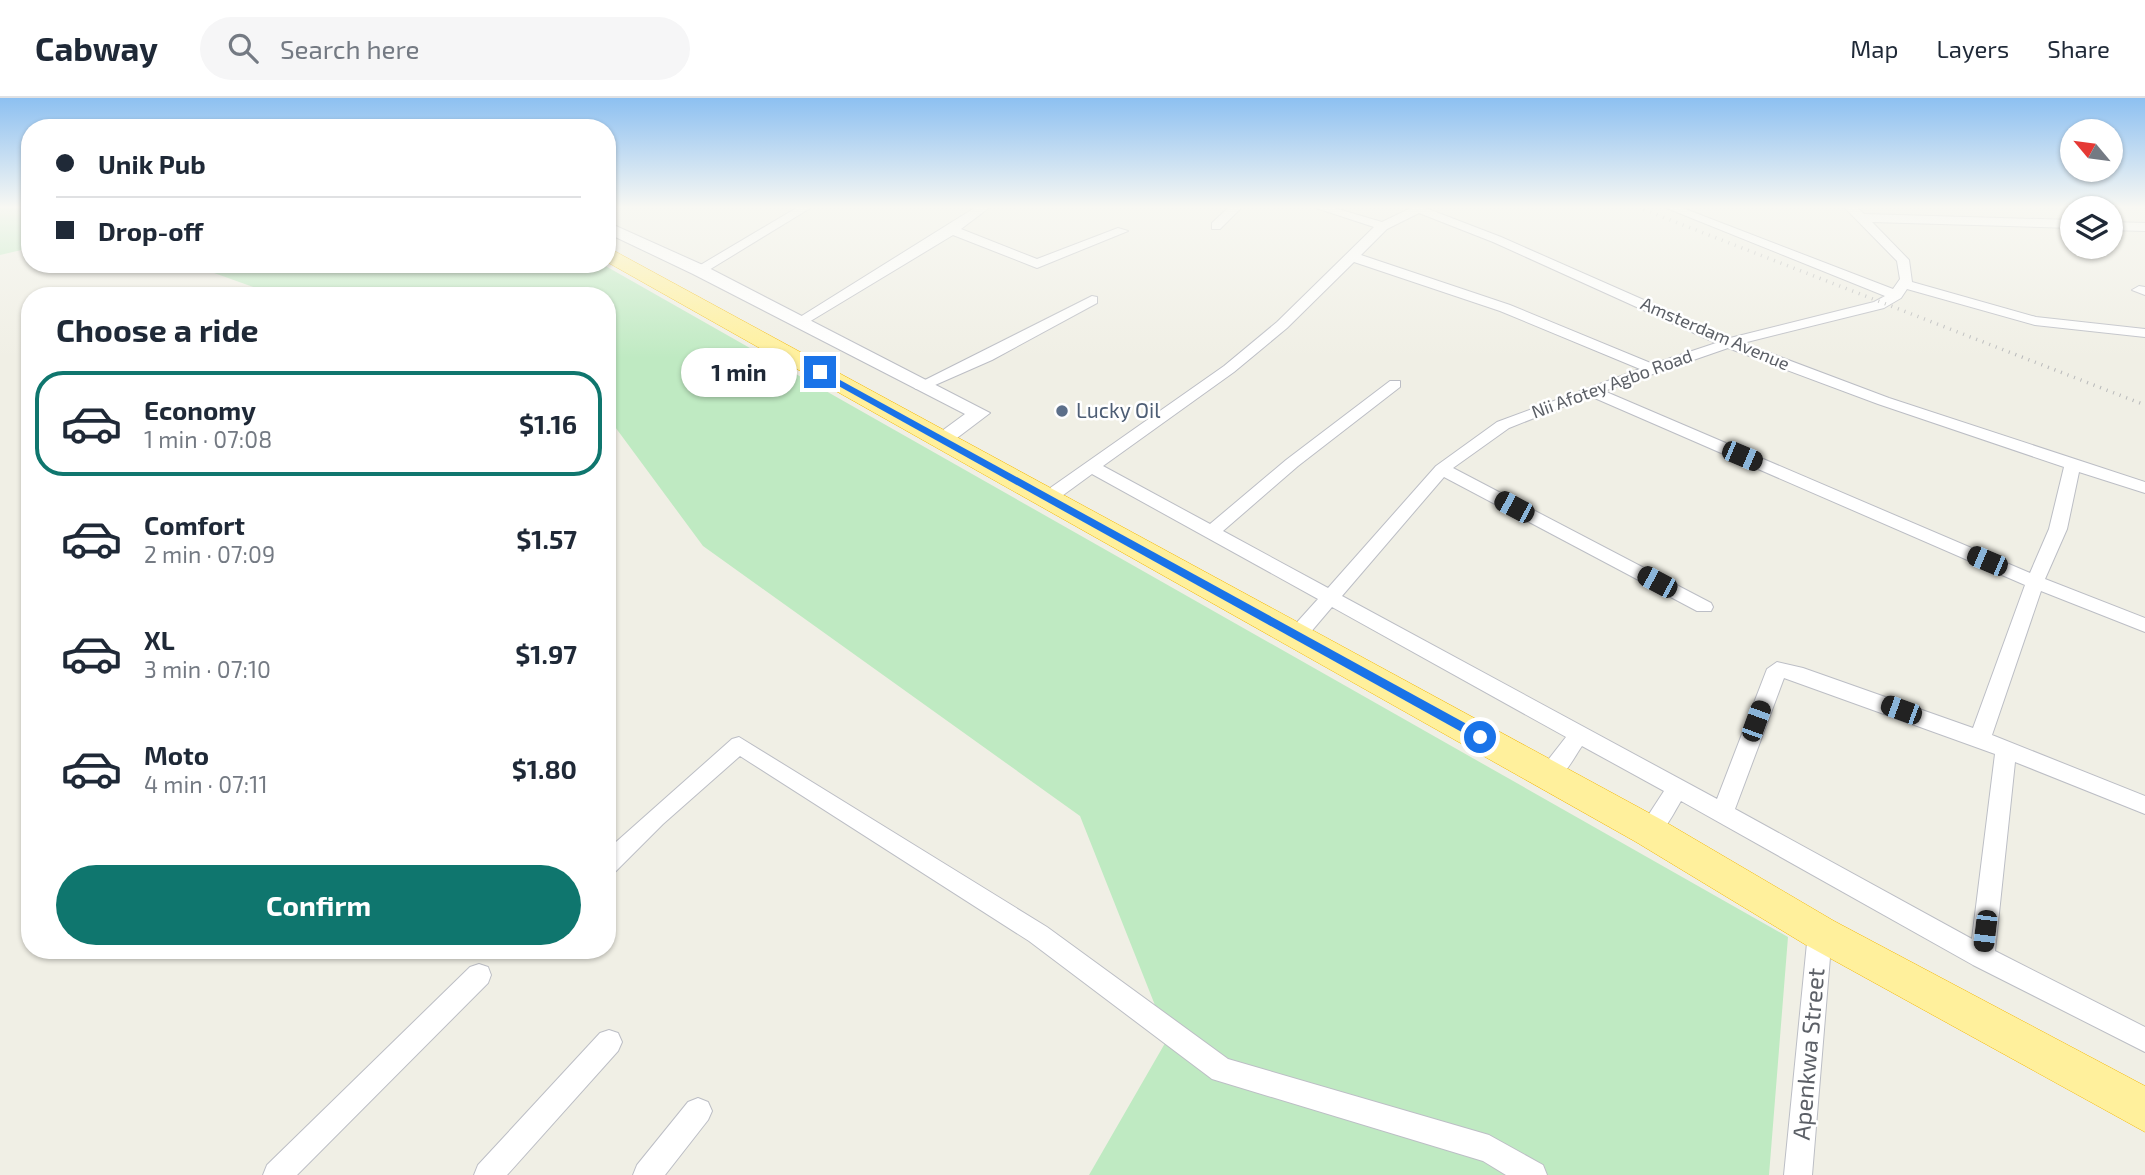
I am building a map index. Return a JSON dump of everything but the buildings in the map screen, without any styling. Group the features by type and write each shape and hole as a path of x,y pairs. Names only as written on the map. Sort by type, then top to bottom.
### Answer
{"highway":[{"path":"616,258 1649,831 1820,933 2145,1110"}],"street":[{"path":"672,257 921,386 980,413 942,440"},
{"path":"699,270 721,257"},
{"path":"799,322 906,257"},
{"path":"1021,257 1037,264 1054,257"},
{"name":"Amsterdam Avenue","path":"1049,497 1094,468 1229,369 1282,326 1353,257"},
{"path":"1354,257 1490,302 1597,343 1652,369"},
{"name":"Amsterdam Avenue","path":"1538,257 1728,343 1841,385 2145,488"},
{"path":"1811,257 1900,289 2035,321 2145,333"},
{"path":"1899,257 1903,261 1907,279 1900,289"},
{"name":"Nii Afotey Agbo Road","path":"1297,635 1443,469 1503,425 1590,391 1728,343 1879,304 1900,289"},
{"path":"921,386 986,360 1092,300"},
{"path":"1212,531 1292,463 1395,384"},
{"path":"1590,391 2035,582 2145,625"},
{"path":"1980,739 2035,582 2058,529 2073,464"},
{"path":"1094,468 1982,957 2145,1040"},
{"path":"1443,469 1704,607"},
{"path":"1723,813 1777,669 1980,739 2145,805"},
{"path":"1549,775 1578,736"},
{"path":"616,856 655,818 739,745 1038,934 1221,1070 1489,1149 1533,1175"},
{"path":"1982,957 2006,749"},
{"path":"1649,831 1678,788"},
{"name":"Apenkwa Street","path":"1798,1175 1820,933"},
{"path":"276,1175 479,975"},
{"path":"488,1175 609,1042"},
{"path":"648,1175 698,1111"}],"green space":[{"path":"616,272 1788,937 1769,1175 1089,1175 1168,1038 1080,816 703,546 616,428 616,287 253,287 214,273"}],"railway":[{"path":"1766,257 2145,405"}],"place":[{"name":"Lucky Oil","path":"1062,411"}],"route":[{"path":"820,372 1480,737"}]}
